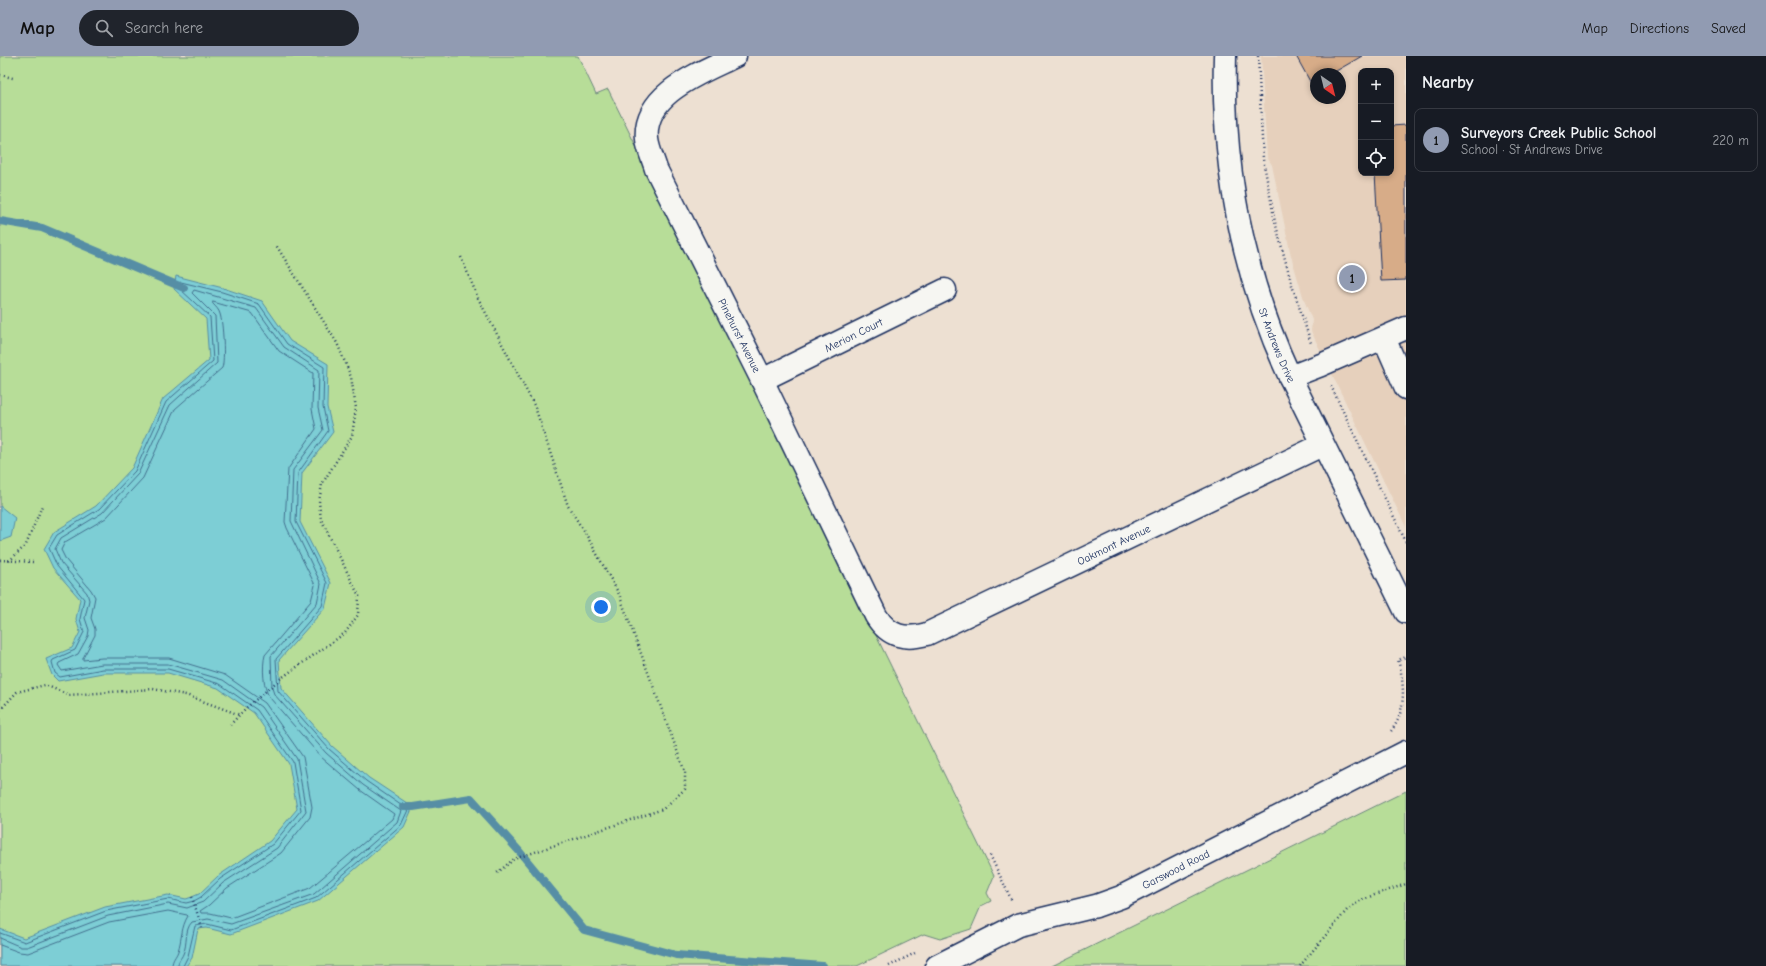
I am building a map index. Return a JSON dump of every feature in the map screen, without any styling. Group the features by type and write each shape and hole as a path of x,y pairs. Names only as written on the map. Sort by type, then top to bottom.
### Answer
{"street":[{"name":"Pinehurst Avenue","path":"735,56 685,80 666,95 658,104 650,120 647,138 656,169 762,380 876,616 887,630 903,637"},
{"name":"St Andrews Drive","path":"1225,56 1224,91 1226,134 1230,168 1240,226 1256,290 1277,350 1322,445 1406,612"},
{"name":"Merion Court","path":"762,380 945,290"},
{"path":"1290,377 1406,328"},
{"path":"1384,338 1406,388"},
{"name":"Oakmont Avenue","path":"903,637 911,638 927,634 1322,445"},
{"name":"Garswood Road","path":"938,966 1018,925 1096,906 1121,898 1406,752"}],"path":[{"path":"1258,56 1263,159 1275,222 1292,285 1308,337 1406,542"},
{"path":"0,75 13,78"},
{"path":"230,725 246,708 280,679 345,633 358,615 359,596 320,519 319,502 322,484 352,436 356,408 351,377 337,344 276,245"},
{"path":"461,257 478,298 535,407 568,506 587,536 619,594 685,772 684,788 663,810 529,853 514,859 497,873"},
{"path":"9,561 26,544 42,506"},
{"path":"0,560 34,562"},
{"path":"1388,734 1398,725 1403,714 1406,698 1404,680 1398,660 1406,657"},
{"path":"0,710 17,692 45,685 69,695 153,689 186,695 240,715"},
{"path":"990,855 1015,908"},
{"path":"1300,966 1347,910 1362,899 1406,884"},
{"path":"192,897 202,928"},
{"path":"889,966 923,949"}],"shaded area":[{"path":"1261,56 1406,56 1406,527 1311,331 1312,320 1304,300 1291,256 1272,165 1267,157"}],"green space":[{"path":"0,56 578,56 596,94 608,89 994,876 987,893 991,901 981,906 971,929 940,939 924,934 857,966 0,966"},
{"path":"1406,791 1406,966 1052,966"}],"water":[{"path":"176,276 223,288 262,301 290,341 328,364 327,407 333,432 302,473 300,522 331,583 325,608 279,660 281,688 332,746 369,778 413,807 404,827 318,901 231,934 207,928 198,929 192,958 186,966 0,966 0,929 24,938 105,907 168,895 186,899 192,897 199,894 218,876 270,841 297,809 289,764 254,713 218,688 168,673 103,673 58,681 52,675 46,659 72,648 80,632 76,619 80,599 53,568 44,549 54,532 96,506 132,468 163,399 209,360 206,319 174,289"},
{"path":"0,506 15,518 11,537 0,541"}],"building":[{"path":"1296,56 1362,56 1341,68 1310,68 1310,81"},
{"path":"1406,125 1406,280 1381,281 1375,176 1394,176 1394,126"}],"waterway":[{"path":"0,221 42,228 184,288"},
{"path":"403,807 413,807 471,798 519,851 584,930 676,955 823,966"}],"place":[{"name":"Surveyors Creek Public School","path":"1352,278"}]}
